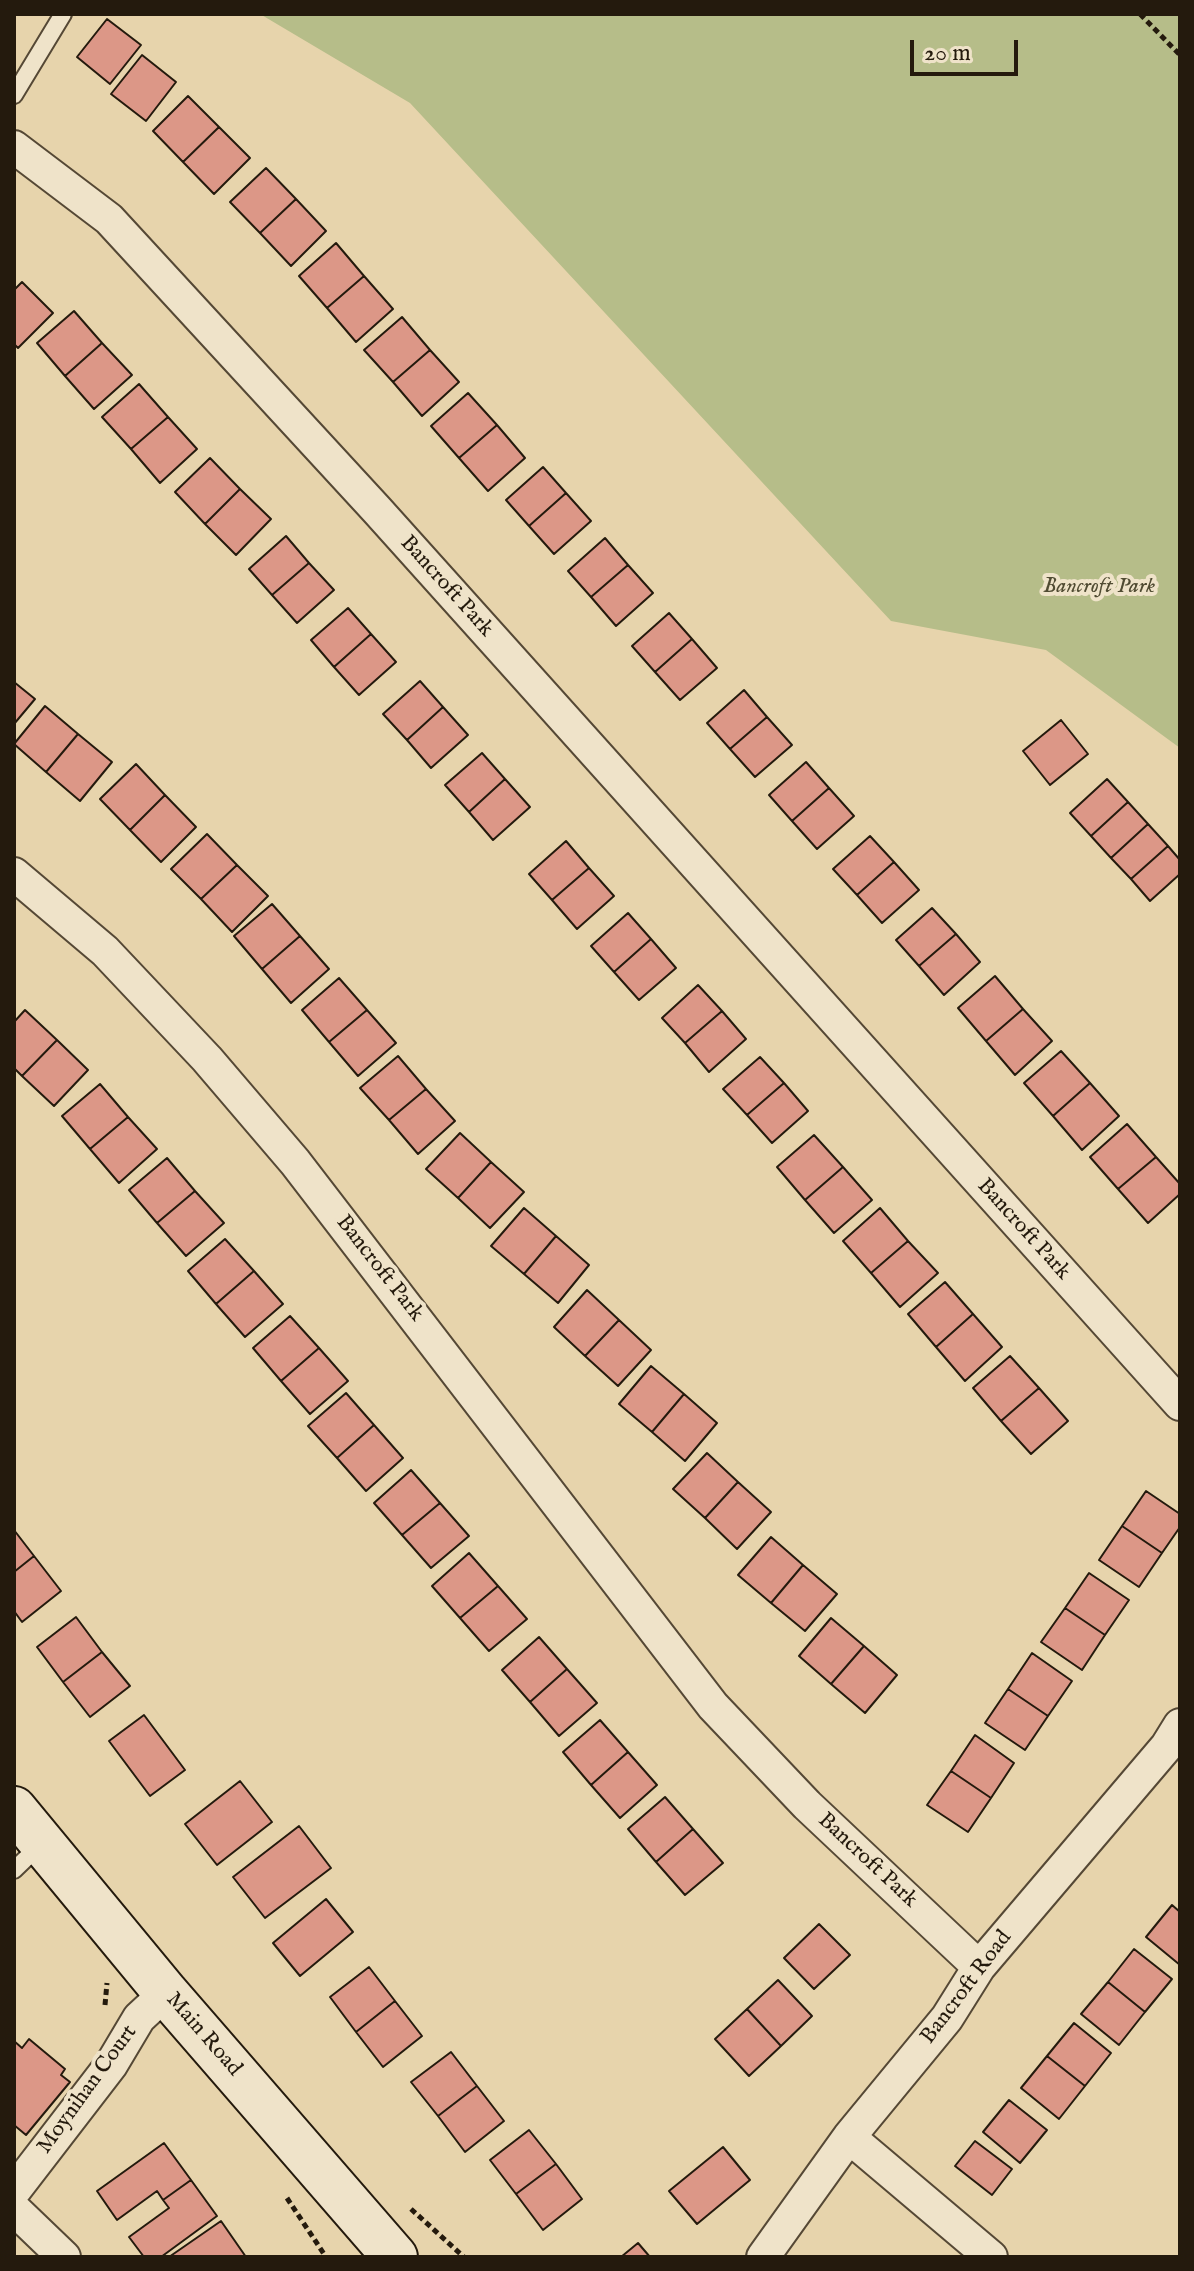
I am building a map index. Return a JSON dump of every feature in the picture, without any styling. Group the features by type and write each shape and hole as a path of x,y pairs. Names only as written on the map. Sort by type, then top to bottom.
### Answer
{"street":[{"name":"Bancroft Park","path":"14,147 109,219 398,534 1180,1404"},
{"name":"Bancroft Park","path":"14,874 105,951 207,1059 295,1162 713,1706 807,1805 979,1967"},
{"name":"Bancroft Road","path":"763,2257 849,2137 947,2018 979,1967 1167,1746 1180,1725"},
{"name":"Main Road","path":"14,1809 28,1857 166,1993 395,2257"},
{"name":"Moynihan Court","path":"14,2191 111,2065 139,2018 166,1993"},
{"path":"849,2137 991,2257"},
{"path":"14,2209 64,2257"}],"lane":[{"path":"14,95 63,14"}],"path":[{"path":"1140,14 1180,55"}],"green space":[{"path":"260,14 1180,14 1180,748 1046,650 891,621 410,103"}],"building":[{"path":"107,19 141,45 110,84 77,57"},
{"path":"142,55 176,82 146,121 111,94"},
{"path":"188,96 219,127 183,162 153,131"},
{"path":"219,127 250,158 214,194 183,162"},
{"path":"266,168 296,199 260,233 230,202"},
{"path":"296,199 326,231 291,266 260,233"},
{"path":"336,243 364,276 327,308 299,276"},
{"path":"364,276 393,309 356,342 327,308"},
{"path":"22,282 53,313 18,348 14,344 14,290"},
{"path":"74,311 102,343 65,376 37,343"},
{"path":"402,317 430,350 393,382 364,350"},
{"path":"102,343 132,375 94,409 65,376"},
{"path":"430,350 459,382 422,416 393,382"},
{"path":"139,384 168,417 131,449 102,417"},
{"path":"468,393 497,425 459,458 431,426"},
{"path":"168,417 197,449 160,483 131,449"},
{"path":"497,425 525,458 488,491 459,458"},
{"path":"210,458 240,489 205,524 175,492"},
{"path":"543,467 566,493 529,526 506,500"},
{"path":"240,489 271,519 236,555 205,524"},
{"path":"566,493 591,521 554,554 529,526"},
{"path":"286,536 309,563 272,595 249,569"},
{"path":"605,538 628,565 591,597 568,571"},
{"path":"309,563 334,590 297,623 272,595"},
{"path":"628,565 653,593 616,626 591,597"},
{"path":"348,608 371,634 334,667 311,640"},
{"path":"669,613 692,639 655,672 632,646"},
{"path":"371,634 396,662 359,695 334,667"},
{"path":"692,639 717,668 680,700 655,672"},
{"path":"420,681 443,707 407,740 383,714"},
{"path":"14,682 35,699 14,724"},
{"path":"744,690 767,717 730,749 707,723"},
{"path":"45,706 78,734 46,772 14,744"},
{"path":"443,707 468,735 431,768 407,740"},
{"path":"767,717 792,745 755,777 730,749"},
{"path":"1061,720 1088,754 1050,785 1023,751"},
{"path":"78,734 112,762 80,801 46,772"},
{"path":"482,753 505,779 469,812 445,785"},
{"path":"806,762 829,788 792,821 769,795"},
{"path":"136,764 165,795 130,830 100,799"},
{"path":"505,779 530,807 493,840 469,812"},
{"path":"1107,779 1128,802 1091,836 1070,813"},
{"path":"829,788 854,816 817,849 792,821"},
{"path":"165,795 196,827 161,862 130,830"},
{"path":"1128,802 1148,824 1111,858 1091,836"},
{"path":"1148,824 1168,846 1131,879 1111,858"},
{"path":"207,834 237,865 201,899 171,869"},
{"path":"870,836 894,862 857,895 833,869"},
{"path":"566,841 589,868 552,900 529,874"},
{"path":"1168,846 1180,860 1180,874 1150,901 1131,879"},
{"path":"894,862 919,890 882,923 857,895"},
{"path":"237,865 268,896 232,932 201,899"},
{"path":"589,868 614,896 577,929 552,900"},
{"path":"272,904 300,936 262,969 234,936"},
{"path":"932,908 956,934 919,966 896,940"},
{"path":"628,913 651,939 614,972 591,946"},
{"path":"956,934 980,962 944,995 919,966"},
{"path":"300,936 329,969 291,1003 262,969"},
{"path":"651,939 676,968 639,1000 614,972"},
{"path":"995,976 1023,1009 986,1041 958,1008"},
{"path":"339,978 367,1010 329,1042 302,1010"},
{"path":"698,985 722,1011 685,1043 662,1018"},
{"path":"1023,1009 1052,1041 1015,1075 986,1041"},
{"path":"25,1010 57,1040 22,1076 14,1068 14,1022"},
{"path":"367,1010 396,1043 358,1076 329,1042"},
{"path":"722,1011 746,1039 709,1072 685,1043"},
{"path":"57,1040 88,1070 54,1106 22,1076"},
{"path":"1061,1051 1090,1083 1053,1116 1024,1083"},
{"path":"398,1056 426,1089 389,1120 360,1088"},
{"path":"760,1057 784,1083 747,1115 723,1089"},
{"path":"784,1083 808,1111 772,1143 747,1115"},
{"path":"1090,1083 1119,1116 1082,1150 1053,1116"},
{"path":"100,1084 128,1117 90,1149 62,1116"},
{"path":"426,1089 455,1121 418,1154 389,1120"},
{"path":"128,1117 157,1149 119,1183 90,1149"},
{"path":"1127,1124 1156,1157 1118,1189 1090,1157"},
{"path":"460,1133 491,1162 458,1198 426,1169"},
{"path":"814,1135 843,1167 805,1200 777,1167"},
{"path":"1156,1157 1180,1184 1180,1194 1148,1223 1118,1189"},
{"path":"167,1158 195,1191 157,1223 129,1190"},
{"path":"491,1162 524,1192 490,1228 458,1198"},
{"path":"843,1167 872,1200 834,1233 805,1200"},
{"path":"195,1191 224,1223 186,1256 157,1223"},
{"path":"524,1208 556,1236 524,1274 491,1246"},
{"path":"880,1208 908,1241 871,1273 843,1241"},
{"path":"556,1236 589,1265 558,1303 524,1274"},
{"path":"225,1239 254,1271 216,1304 188,1271"},
{"path":"908,1241 938,1273 900,1307 871,1273"},
{"path":"254,1271 283,1304 245,1337 216,1304"},
{"path":"945,1282 973,1314 936,1347 908,1314"},
{"path":"587,1290 619,1320 585,1356 554,1327"},
{"path":"973,1314 1002,1347 965,1381 936,1347"},
{"path":"290,1316 319,1348 281,1381 253,1348"},
{"path":"619,1320 651,1350 618,1386 585,1356"},
{"path":"319,1348 348,1381 310,1414 281,1381"},
{"path":"1010,1356 1039,1388 1001,1421 973,1388"},
{"path":"651,1366 684,1394 652,1432 619,1404"},
{"path":"1039,1388 1068,1421 1031,1454 1001,1421"},
{"path":"346,1393 374,1425 337,1458 308,1426"},
{"path":"684,1394 717,1423 685,1461 652,1432"},
{"path":"374,1425 403,1458 366,1491 337,1458"},
{"path":"707,1453 738,1482 705,1518 673,1489"},
{"path":"411,1470 440,1503 402,1535 374,1503"},
{"path":"738,1482 771,1512 737,1549 705,1518"},
{"path":"1146,1491 1180,1514 1180,1527 1162,1553 1122,1526"},
{"path":"440,1503 469,1536 431,1568 402,1535"},
{"path":"1122,1526 1162,1553 1139,1587 1099,1560"},
{"path":"14,1530 34,1556 14,1572"},
{"path":"771,1537 803,1565 771,1603 738,1575"},
{"path":"469,1553 498,1586 460,1618 432,1586"},
{"path":"34,1556 61,1591 22,1622 14,1611 14,1572"},
{"path":"803,1565 837,1594 805,1631 771,1603"},
{"path":"1089,1573 1129,1600 1105,1635 1065,1608"},
{"path":"498,1586 527,1619 489,1651 460,1618"},
{"path":"1065,1608 1105,1635 1082,1670 1041,1642"},
{"path":"76,1617 102,1652 63,1682 37,1647"},
{"path":"831,1618 864,1646 831,1684 799,1656"},
{"path":"539,1637 567,1669 530,1702 502,1670"},
{"path":"864,1646 897,1675 865,1713 831,1684"},
{"path":"102,1652 130,1686 90,1717 63,1682"},
{"path":"1032,1653 1072,1681 1048,1716 1008,1689"},
{"path":"567,1669 597,1703 559,1736 530,1702"},
{"path":"1008,1689 1048,1716 1025,1750 985,1723"},
{"path":"144,1715 185,1770 150,1796 109,1741"},
{"path":"600,1720 628,1752 591,1785 563,1752"},
{"path":"975,1735 1014,1763 991,1798 951,1771"},
{"path":"628,1752 657,1785 620,1818 591,1785"},
{"path":"951,1771 991,1798 968,1832 927,1805"},
{"path":"240,1781 272,1822 217,1865 185,1824"},
{"path":"665,1797 693,1829 656,1862 628,1829"},
{"path":"299,1826 331,1868 265,1918 233,1877"},
{"path":"693,1829 723,1863 685,1895 656,1862"},
{"path":"326,1899 353,1932 300,1976 273,1943"},
{"path":"1172,1905 1180,1912 1180,1965 1146,1937"},
{"path":"819,1924 850,1955 814,1989 784,1958"},
{"path":"1134,1949 1172,1979 1145,2012 1108,1982"},
{"path":"369,1967 395,2001 356,2032 330,1997"},
{"path":"778,1980 812,2016 781,2046 747,2009"},
{"path":"1108,1982 1145,2012 1119,2045 1081,2014"},
{"path":"395,2001 422,2036 383,2067 356,2032"},
{"path":"747,2009 781,2046 749,2076 715,2039"},
{"path":"1074,2023 1111,2053 1085,2086 1047,2056"},
{"path":"29,2039 65,2069 61,2075 70,2082 26,2135 14,2125 14,2041 22,2048"},
{"path":"451,2052 477,2086 438,2116 411,2082"},
{"path":"1047,2056 1085,2086 1059,2119 1021,2088"},
{"path":"477,2086 504,2121 465,2152 438,2116"},
{"path":"1009,2100 1047,2130 1020,2163 983,2132"},
{"path":"529,2130 556,2164 516,2194 490,2160"},
{"path":"975,2141 1012,2169 992,2195 955,2166"},
{"path":"164,2143 191,2180 163,2200 157,2191 117,2220 97,2191"},
{"path":"723,2147 750,2180 697,2224 669,2191"},
{"path":"556,2164 582,2199 543,2230 516,2194"},
{"path":"191,2180 217,2216 161,2257 144,2257 129,2237 169,2208 163,2200"},
{"path":"221,2221 246,2257 169,2257"},
{"path":"638,2243 650,2257 621,2257"}]}
